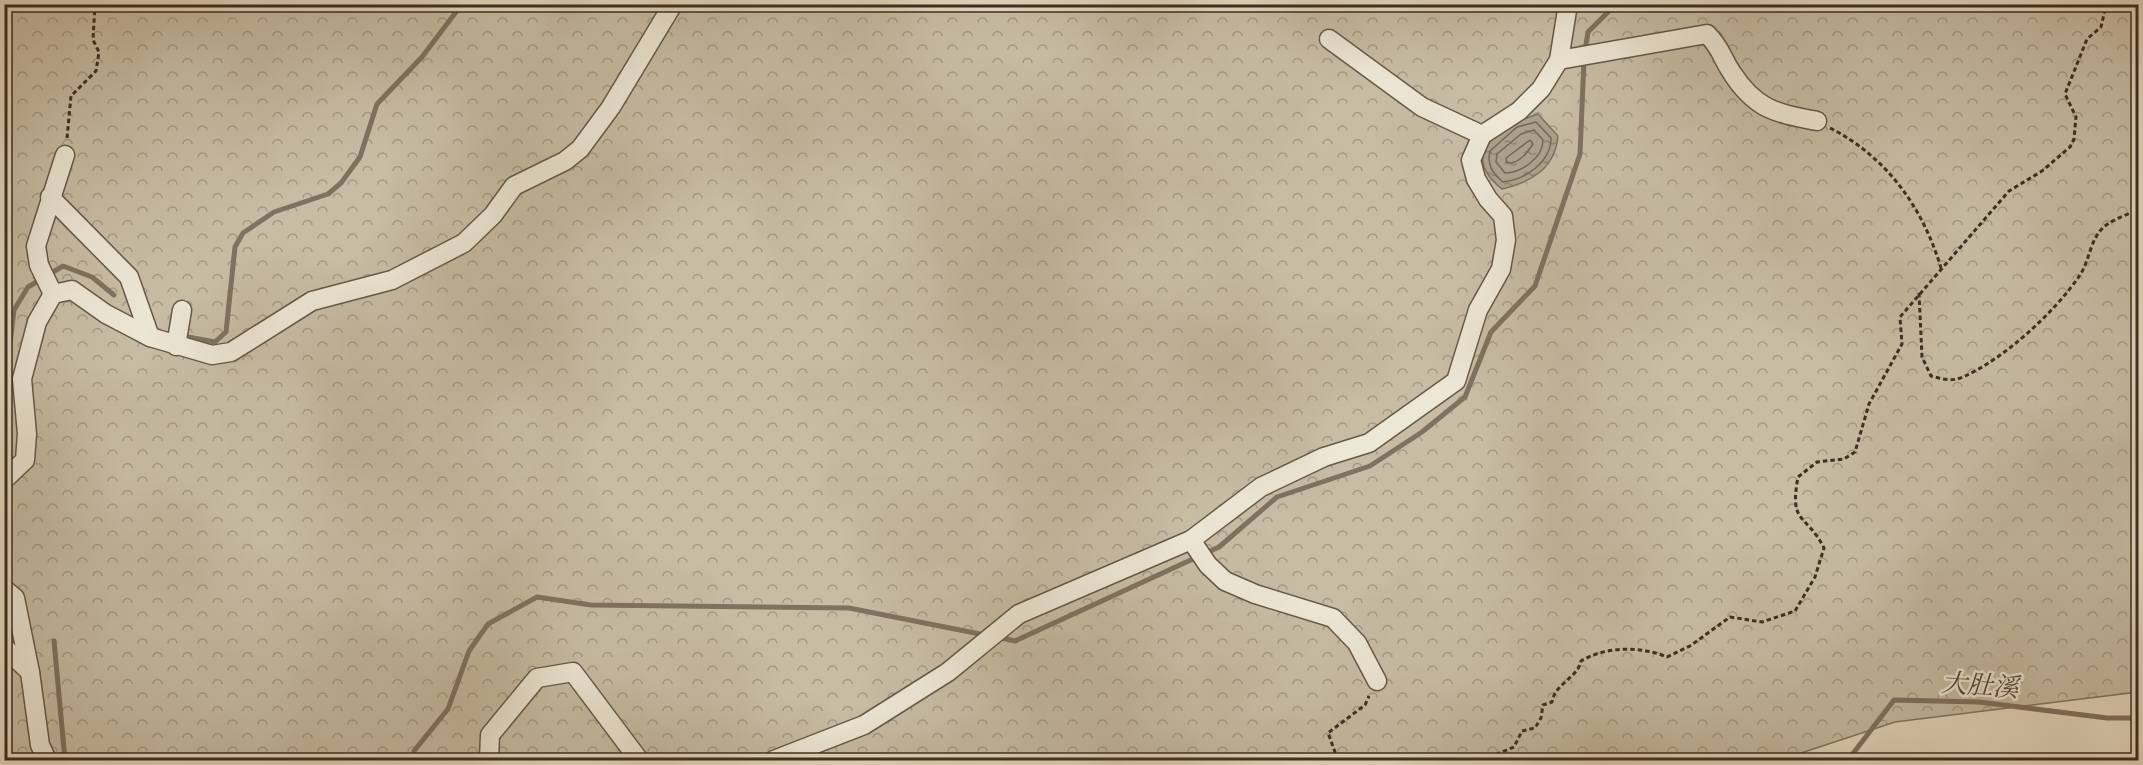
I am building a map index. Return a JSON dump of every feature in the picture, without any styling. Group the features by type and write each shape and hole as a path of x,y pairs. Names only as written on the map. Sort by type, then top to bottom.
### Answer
{"street":[{"path":"4,480 25,460 27,434 22,379 37,322 53,294 72,290 106,314 150,336 176,346 212,355 231,352 312,301 392,280 464,243 493,215 514,186 565,161 580,149 611,107 673,4"},
{"path":"774,760 805,754 873,719 948,672 1019,614 1191,540 1261,487 1324,457 1369,443 1456,381 1478,310 1502,269 1506,240 1503,216 1488,199 1476,179 1471,160 1482,135 1519,111 1541,89 1566,58 1568,4"},
{"path":"1566,58 1707,34 1720,46 1730,71 1750,99 1780,114 1817,121"},
{"path":"1329,39 1422,107 1482,135"},
{"path":"53,294 39,265 36,246 65,155"},
{"path":"50,197 129,278 150,336"},
{"path":"176,346 182,310"},
{"path":"1191,540 1208,565 1225,581 1255,594 1333,618 1357,643 1377,681"},
{"path":"4,589 15,598 30,672 40,745 47,760"},
{"path":"4,647 30,672"},
{"path":"489,760 490,735 537,678 573,672 639,760"}],"path":[{"path":"65,155 71,96 96,71 99,52 93,40 95,4"},
{"path":"1482,760 1514,747 1522,731 1535,728 1541,718 1543,705 1552,702 1554,692 1579,670 1581,661 1590,656 1618,650 1651,651 1667,657 1690,646 1730,617 1762,622 1795,611 1815,577 1824,548 1817,536 1797,514 1794,499 1798,477 1817,462 1844,459 1855,452 1869,404 1902,344 1900,317 1919,292 2009,191 2042,171 2070,147 2074,140 2076,117 2065,94 2087,39 2101,27 2104,10 2116,4"},
{"path":"1817,121 1857,141 1886,170 1912,201 1932,238 1941,268"},
{"path":"1919,292 1922,357 1931,376 1947,380 1962,378 2003,353 2043,318 2081,274 2092,244 2104,226 2139,210"},
{"path":"1338,760 1328,733 1365,705 1377,681"}],"green space":[{"path":"4,5 2138,5 2138,692 1895,722 1780,760 5,760"}],"water":[{"path":"1538,114 1558,136 1552,157 1547,165 1532,178 1502,189 1489,176 1483,164 1484,153 1489,142 1510,126"}],"waterway":[{"path":"188,337 215,342 226,332 235,247 243,233 274,212 328,194 341,183 360,157 377,104 422,57 462,4"},
{"path":"1585,51 1588,32 1616,4"},
{"path":"997,637 1015,641 1219,547 1277,497 1370,466 1422,432 1465,397 1491,332 1535,286 1580,154 1584,60"},
{"path":"4,459 8,361 14,310 28,287 63,266 92,277 114,295"},
{"path":"412,760 414,751 448,709 469,651 488,624 537,597 591,605 849,608 985,635"},
{"path":"54,641 65,760"},
{"name":"大肚溪","path":"1848,760 1894,700 1979,702 2107,718 2138,718"}]}
